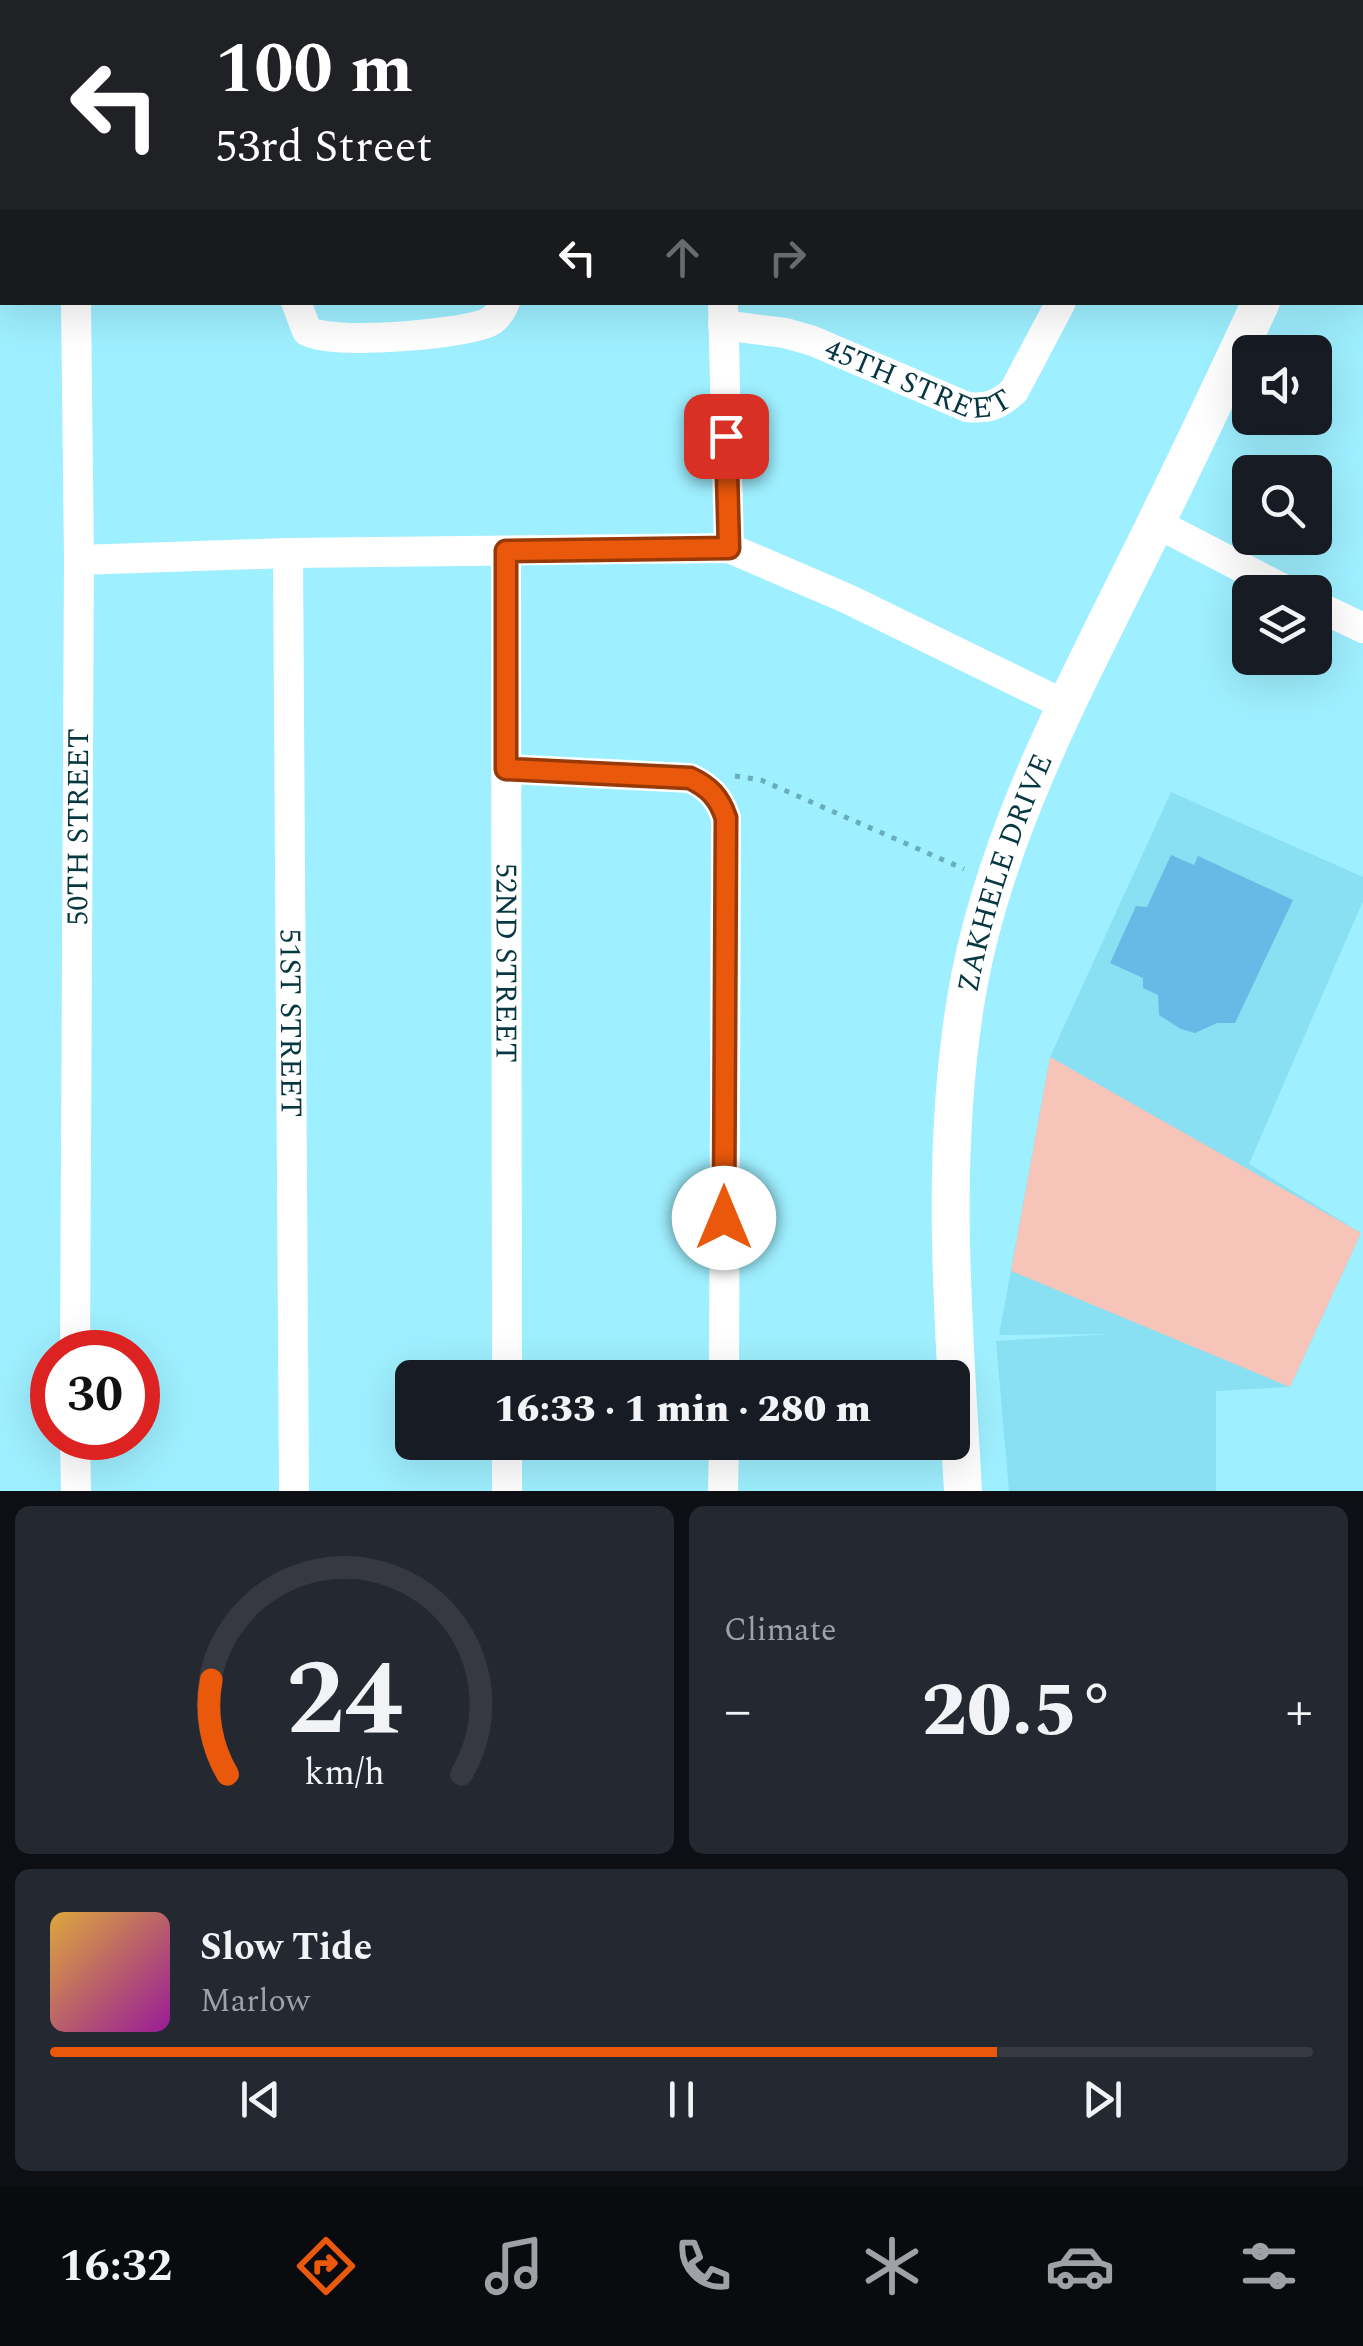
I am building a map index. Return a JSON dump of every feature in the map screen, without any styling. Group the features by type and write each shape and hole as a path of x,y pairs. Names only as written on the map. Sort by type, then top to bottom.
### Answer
{"street":[{"name":"50TH STREET","path":"75,1330 79,560 76,305"},
{"path":"297,305 307,330 318,336 371,337 484,324 503,305"},
{"name":"45TH STREET","path":"723,314 813,341 967,407 987,408 1014,391 1059,305"},
{"name":"ZAKHELE DRIVE","path":"963,1491 949,1162 966,996 984,917 1017,820 1066,705 1260,305"},
{"path":"723,314 729,548"},
{"path":"1156,523 1256,575"},
{"path":"79,560 288,552 729,548 848,599 1066,705"},
{"name":"52ND STREET","path":"506,551 507,1360"},
{"name":"51ST STREET","path":"288,552 294,1491"},
{"path":"1332,613 1363,628"},
{"path":"506,769 690,778 721,803 726,818 724,1360"},
{"path":"75,1460 76,1491"},
{"path":"507,1460 507,1491"},
{"path":"723,1490 724,1460"}],"path":[{"path":"702,784 744,776 760,780 996,882"}],"shaded area":[{"path":"1171,792 1363,877 1363,901 1249,1164 1361,1233 1290,1387 1216,1391 1216,1491 1009,1491 996,1341 1112,1334 999,1335 1050,1057"},
{"path":"1050,1057 1361,1233 1290,1387 1011,1271"}],"building":[{"path":"1171,855 1194,865 1198,856 1293,900 1235,1023 1217,1023 1195,1033 1181,1029 1159,1015 1158,995 1143,988 1143,978 1110,963 1136,906 1147,907"}],"route":[{"path":"724,1218 726,818 713,792 690,778 506,769 506,551 729,548 726,436"}]}
